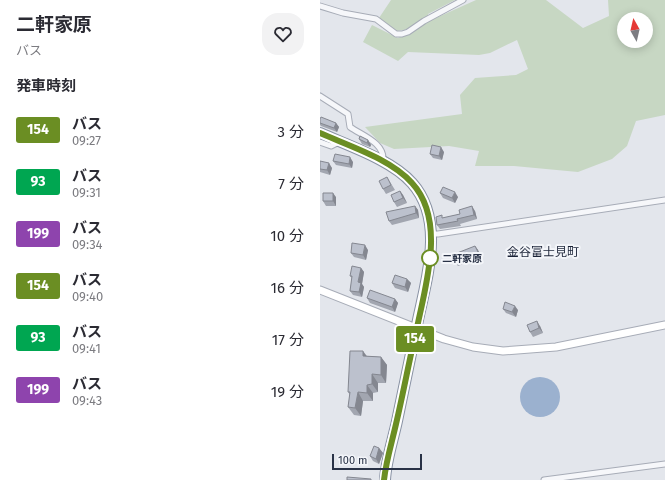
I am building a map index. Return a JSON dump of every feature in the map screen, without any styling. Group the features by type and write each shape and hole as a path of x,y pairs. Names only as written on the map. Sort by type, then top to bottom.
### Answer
{"highway":[{"path":"320,133 383,161 402,173 421,193 427,207 431,234 430,258 384,480"}],"street":[{"path":"320,6 343,13 376,19 396,34 402,34 408,32 424,20 463,0"},
{"path":"320,96 348,114 350,127 377,144 383,152 383,161"},
{"path":"320,142 331,146 340,142"},
{"path":"431,234 665,200"},
{"path":"320,290 444,339 473,347 503,351 530,350 556,346 665,325"},
{"path":"544,480 665,464"}],"green space":[{"path":"391,0 455,0 428,14 428,16 409,29 397,31 379,18"},
{"path":"476,0 546,0 583,28 609,16 608,0 665,0 665,115 636,121 627,146 612,159 578,172 514,166 475,166 479,151 449,146 394,149 380,143 365,127 462,114 460,95 475,78 516,75 528,69 517,40 490,53 479,55 408,52 398,61 363,42 372,25 398,38 427,22"}],"water":[{"path":"544,377 551,380 557,386 560,397 559,405 551,414 544,417 536,417 529,414 521,405 520,393 523,386 532,378"}],"building":[{"path":"321,117 336,123 334,128 320,123"},
{"path":"360,136 368,140 367,143 359,139"},
{"path":"432,145 441,147 439,156 430,154"},
{"path":"335,154 350,157 349,164 333,161"},
{"path":"320,161 329,163 327,170 320,169"},
{"path":"387,177 391,185 383,189 379,181"},
{"path":"443,187 455,192 452,198 440,193"},
{"path":"400,191 403,198 394,202 391,195"},
{"path":"323,193 333,193 333,201 323,201"},
{"path":"415,206 416,213 389,221 386,212"},
{"path":"472,206 474,215 457,219 458,221 437,225 436,217 442,215 442,218 460,214 459,210"},
{"path":"352,243 365,245 363,255 351,253"},
{"path":"475,246 478,252 455,262 452,255"},
{"path":"352,266 361,268 358,282 361,283 359,292 350,291"},
{"path":"395,275 407,279 405,287 392,283"},
{"path":"370,290 395,299 392,307 367,298"},
{"path":"505,302 515,306 512,312 503,309"},
{"path":"537,321 539,328 530,332 527,325"},
{"path":"350,351 363,351 363,356 381,357 381,375 372,374 372,384 367,385 367,393 358,392 355,408 348,407 350,392 348,392"},
{"path":"374,446 379,448 376,459 370,456"},
{"path":"347,477 371,479 371,480 347,480"}],"bus line":[{"name":"154","path":"320,133 383,161 402,173 421,193 427,207 430,220 430,258 411,358 384,480"}],"place":[{"name":"二軒家原","path":"430,258"}],"district":[{"name":"金谷富士見町","path":"543,252"}]}
